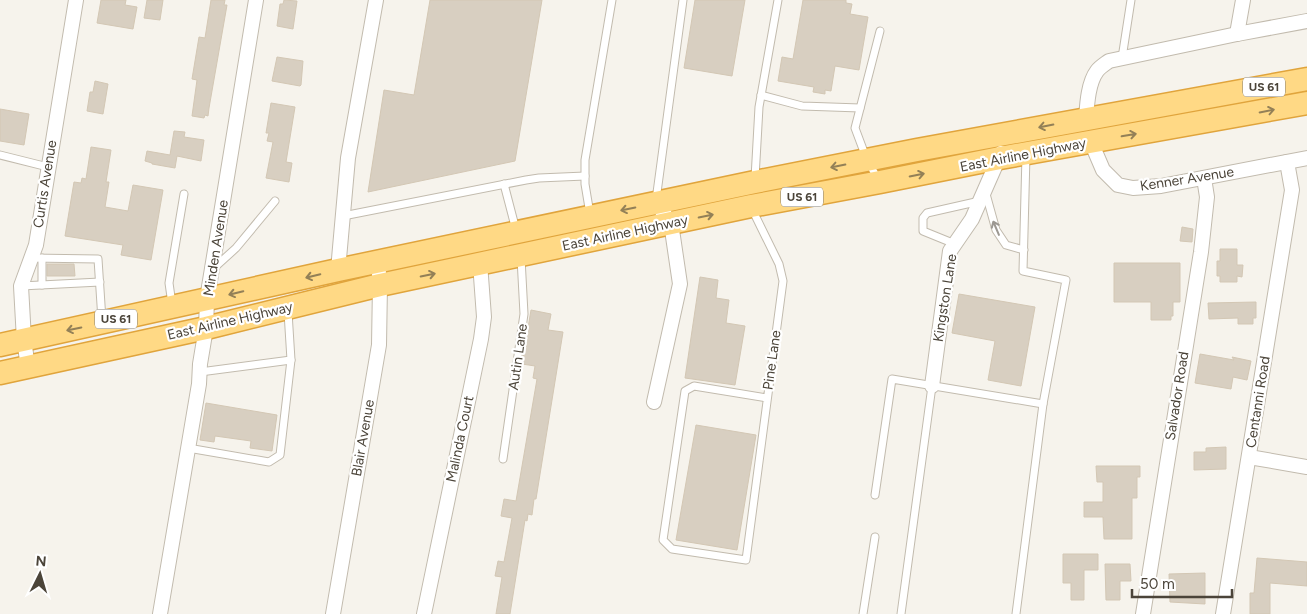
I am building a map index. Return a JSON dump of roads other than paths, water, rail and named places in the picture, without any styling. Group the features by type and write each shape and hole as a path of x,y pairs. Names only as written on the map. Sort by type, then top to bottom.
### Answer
{"highway":[{"name":"East Airline Highway","path":"24,340 338,270 755,182 1307,79"},
{"name":"East Airline Highway","path":"28,367 206,328 380,285 751,206 1026,153 1307,103"},
{"name":"US 61","path":"0,345 24,340"},
{"name":"US 61","path":"0,373 28,367"}],"street":[{"name":"Curtis Avenue","path":"28,367 24,340 22,286 36,258 36,245 48,167 76,0"},
{"name":"Minden Avenue","path":"160,614 200,372 206,328 207,299 256,0"},
{"path":"338,270 348,158 376,0"},
{"path":"1238,34 1243,0"},
{"path":"1086,119 1088,97 1097,72 1110,61 1238,34 1307,22"},
{"name":"Kingston Lane","path":"932,386 950,251 972,219 1000,158 1006,134"},
{"name":"Kenner Avenue","path":"1091,142 1103,170 1118,185 1133,188 1161,186 1307,158"},
{"name":"Centanni Road","path":"1223,614 1292,190 1287,162"},
{"name":"Salvador Road","path":"1143,614 1201,252 1207,197 1204,178"},
{"path":"654,402 680,284 671,223 656,204"},
{"name":"Blair Avenue","path":"333,614 378,345 380,285 378,262"},
{"name":"Malinda Court","path":"424,614 481,339 484,317 480,263"},
{"path":"1249,457 1307,467"}],"lane":[{"path":"590,217 584,184 585,160 612,0"},
{"path":"656,204 683,0"},
{"path":"755,182 759,107 778,0"},
{"path":"1122,58 1131,0"},
{"path":"880,31 855,128 867,160 880,182"},
{"path":"761,95 802,106 860,108"},
{"path":"1016,614 1043,404 1066,280 1023,271 1026,153"},
{"path":"0,155 48,167"},
{"path":"343,216 539,178 585,176"},
{"path":"504,184 517,233"},
{"path":"172,307 169,284 184,194"},
{"path":"955,244 923,231 923,218 927,213 983,196 996,230 1006,245 1024,250"},
{"path":"212,270 236,248 275,201"},
{"name":"Pine Lane","path":"751,206 779,264 783,281 746,560 672,549 663,540 684,391 694,386 767,398"},
{"name":"Autin Lane","path":"503,459 524,314 520,255"},
{"path":"42,285 36,258 98,259 102,322"},
{"path":"22,286 100,282"},
{"path":"188,448 269,462 280,455 291,360 288,308"},
{"path":"200,372 291,360"},
{"path":"875,494 892,379 1043,404"},
{"path":"901,614 932,386"},
{"path":"863,614 876,537"}]}
